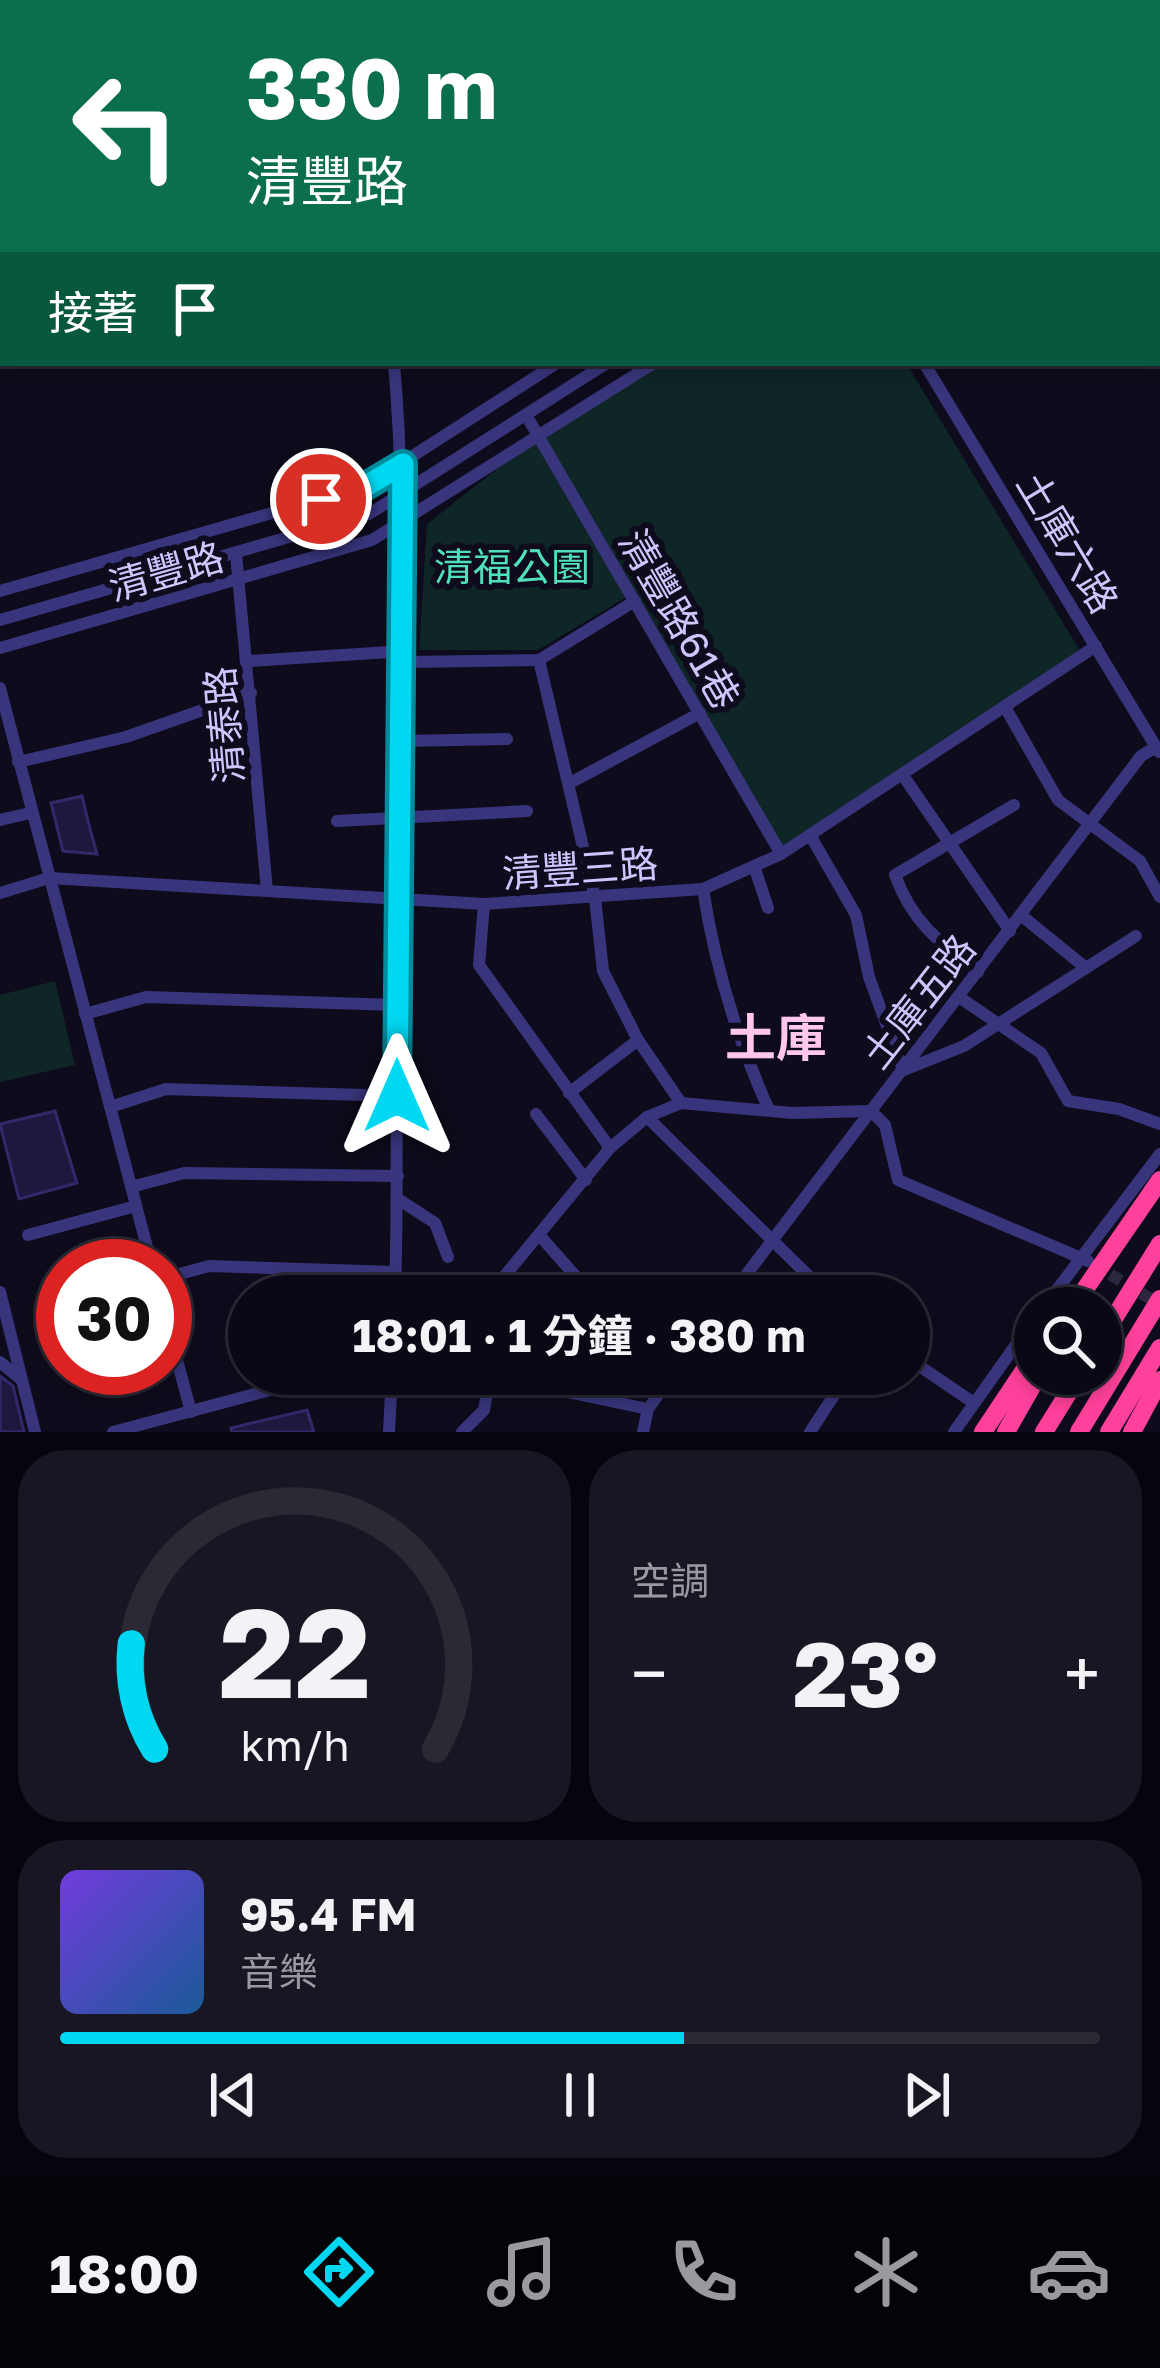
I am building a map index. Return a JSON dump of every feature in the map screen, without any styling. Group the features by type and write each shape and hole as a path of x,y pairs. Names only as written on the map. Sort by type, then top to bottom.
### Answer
{"highway":[{"path":"1086,1287 1160,1180"},
{"path":"1122,1305 1160,1244"},
{"path":"1079,1432 1160,1299"},
{"path":"1109,1432 1160,1348"},
{"path":"1135,1432 1160,1383"},
{"path":"983,1432 1014,1386"},
{"path":"1006,1432 1027,1395"},
{"path":"1044,1432 1067,1395"}],"street":[{"path":"394,366 403,464 405,656 396,900 395,1275"},
{"name":"清豐路","path":"0,591 366,486 552,366"},
{"name":"清豐路","path":"0,620 355,520 403,495 602,366"},
{"name":"清豐路","path":"0,648 357,546 404,524 649,366"},
{"name":"土庫六路","path":"926,366 1158,750"},
{"name":"清豐路61巷","path":"526,415 781,854"},
{"name":"清泰路","path":"236,554 267,891"},
{"path":"249,661 405,656 539,660 635,601"},
{"name":"清豐三路","path":"0,893 49,878 484,904 703,889 781,854 1096,646"},
{"path":"539,660 595,898 603,971 638,1040 681,1103"},
{"path":"0,688 145,1239"},
{"path":"18,762 126,737 251,693"},
{"path":"1005,707 1058,800 1140,861 1160,897"},
{"path":"569,782 700,713"},
{"path":"404,741 507,740"},
{"name":"土庫五路","path":"746,1275 1141,756 1158,750"},
{"path":"902,774 1010,931"},
{"path":"978,972 925,932 907,909 895,875 1014,805"},
{"path":"337,821 527,812"},
{"path":"0,820 30,813"},
{"path":"810,835 856,915 869,977 903,1070 964,1046 1136,936"},
{"path":"754,866 768,908"},
{"path":"703,889 711,943 739,1040 769,1110"},
{"path":"484,904 479,965 610,1148"},
{"path":"1022,916 1086,968"},
{"path":"85,1014 146,997 397,1005"},
{"path":"958,997 1041,1053 1069,1101 1119,1109 1160,1124"},
{"path":"569,1093 638,1040"},
{"path":"110,1107 166,1089 397,1096"},
{"path":"507,1275 610,1148 647,1117 681,1103 871,1111 885,1125 898,1180 1084,1258"},
{"path":"536,1114 586,1180"},
{"path":"647,1117 806,1275"},
{"path":"1060,1287 1160,1154"},
{"path":"131,1187 184,1173 398,1176"},
{"path":"398,1199 435,1223 448,1257"},
{"path":"28,1235 136,1206"},
{"path":"541,1237 574,1275"},
{"path":"192,1271 209,1266 395,1272"},
{"path":"0,1292 35,1432"},
{"path":"953,1432 1014,1347"},
{"path":"0,1362 22,1380"},
{"path":"930,1373 974,1403"},
{"path":"186,1395 190,1412"},
{"path":"114,1432 164,1426 190,1412 253,1395"},
{"path":"389,1432 391,1395"},
{"path":"462,1432 484,1410 485,1395"},
{"path":"598,1395 648,1409"},
{"path":"644,1432 648,1409 658,1395"},
{"path":"810,1432 834,1395"}],"green space":[{"name":"清福公園","path":"655,366 908,366 1080,651 781,854 562,479 625,598 538,650 419,650 427,524 539,436"},
{"path":"55,981 75,1065 0,1082 0,995"}],"building":[{"path":"82,796 97,854 63,851 51,803"},
{"path":"55,1111 77,1183 19,1199 0,1124"},
{"path":"0,1376 13,1386 24,1432 0,1432"},
{"path":"307,1410 314,1432 232,1432 231,1428"}],"tunnel":[{"path":"1095,1265 1159,1304"}],"district":[{"name":"土庫","path":"776,1036"}],"route":[{"path":"321,499 366,486 403,464 405,662 396,900 397,1096"}]}
